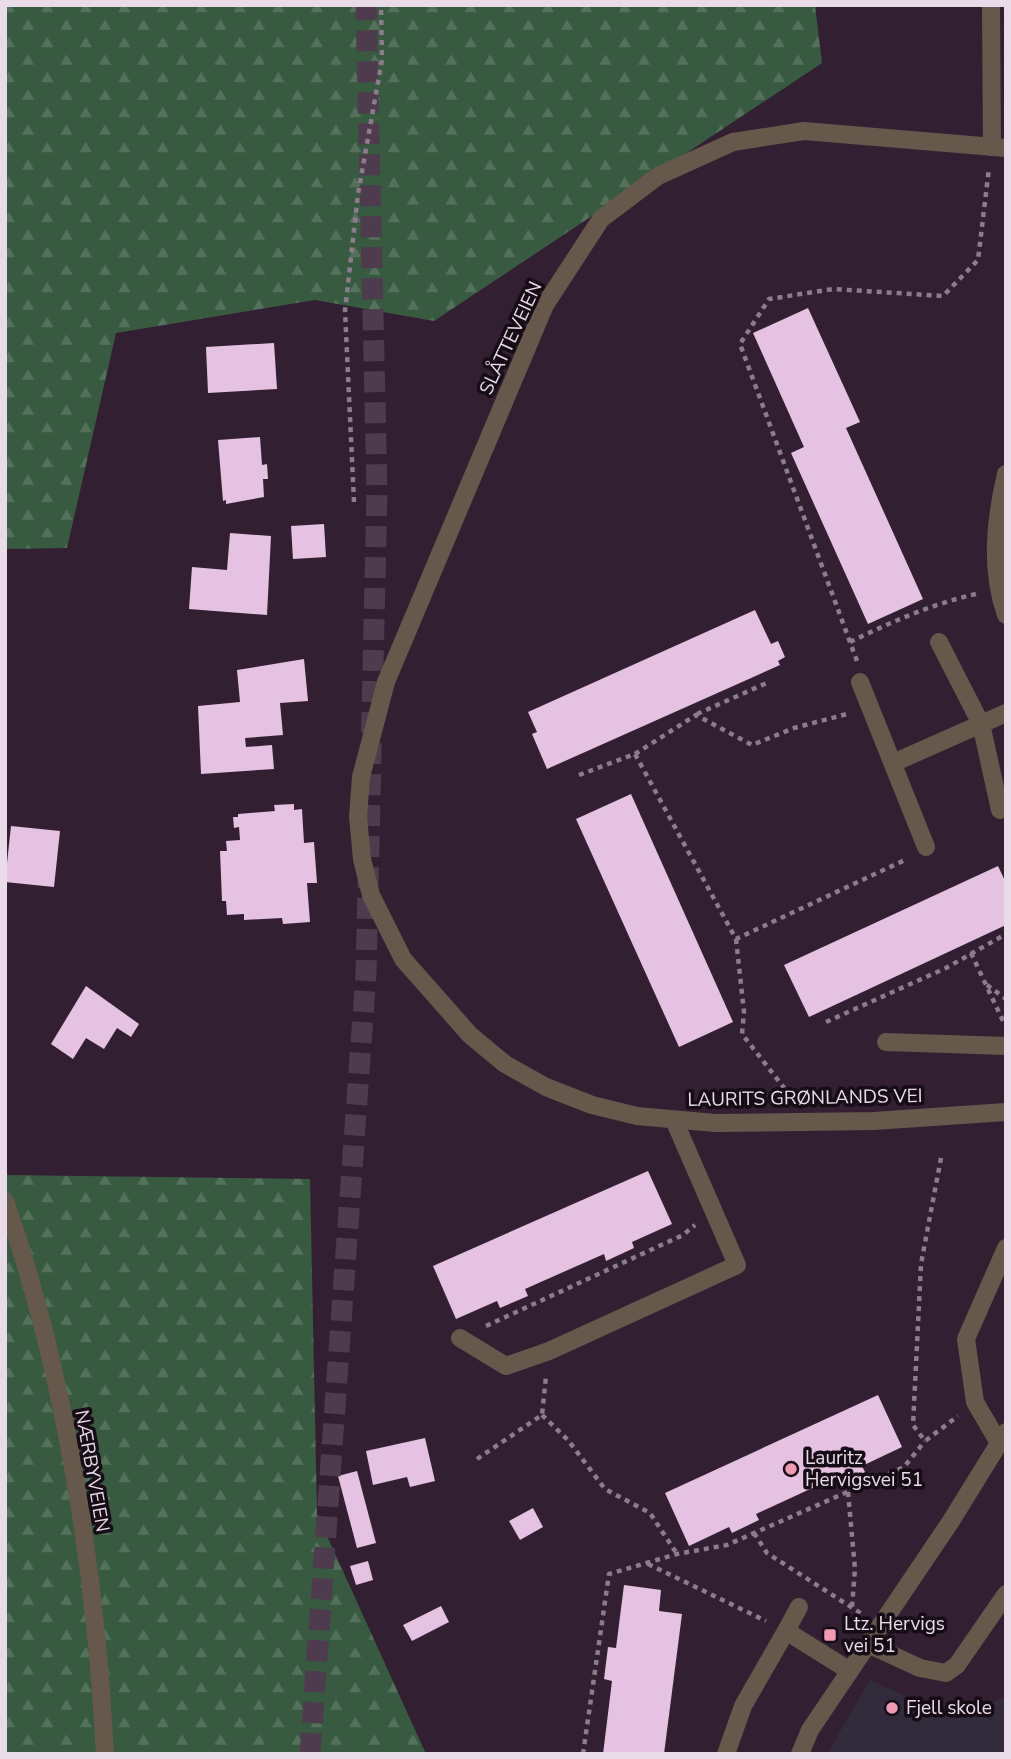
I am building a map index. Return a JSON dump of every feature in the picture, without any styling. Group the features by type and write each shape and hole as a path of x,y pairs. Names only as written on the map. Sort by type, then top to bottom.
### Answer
{"street":[{"path":"991,5 999,147"},
{"name":"SLÅTTEVEIEN","path":"386,682 545,305 601,219 658,176 733,142 804,131 999,147"},
{"path":"1006,474 996,532 999,589 1006,615"},
{"path":"939,642 981,724 1000,810"},
{"name":"LAURITS GRØNLANDS VEI","path":"386,682 361,777 358,817 362,859 371,895 403,959 470,1035 505,1063 546,1087 592,1105 637,1116 674,1120 715,1123 811,1122 1006,1112"},
{"path":"860,682 926,847"},
{"path":"893,764 1006,713"},
{"path":"886,1042 1006,1046"},
{"path":"460,1338 506,1366 549,1351 737,1265 674,1120"},
{"name":"NÆRBYVEIEN","path":"5,1201 35,1298 71,1454 101,1674 105,1754"},
{"path":"800,1754 810,1730 1002,1438 975,1402 966,1339 1006,1248"},
{"path":"868,1644 920,1668 946,1673 957,1665 1006,1594"},
{"path":"726,1754 743,1706 799,1607"},
{"path":"786,1631 850,1671"}],"path":[{"path":"354,502 345,311 358,194 382,60 381,5"},
{"path":"860,682 850,642 740,344 769,299 833,289 943,296 978,260 999,147"},
{"path":"850,642 888,623 950,600 999,589"},
{"path":"579,775 635,754 696,715 769,682"},
{"path":"696,715 752,745 794,728 871,708"},
{"path":"635,754 736,939 744,1012 742,1034 811,1122"},
{"path":"736,939 893,867 926,847"},
{"path":"826,1022 1006,934"},
{"path":"971,953 1006,1027"},
{"path":"986,985 1006,999"},
{"path":"925,1441 913,1425 921,1264 941,1158"},
{"path":"460,1338 682,1235 712,1212"},
{"path":"477,1459 542,1415 549,1351"},
{"path":"583,1754 609,1574 677,1554 727,1545 904,1467 925,1441 975,1402"},
{"path":"542,1415 568,1440 605,1489 650,1513 677,1554"},
{"path":"848,1492 855,1569 852,1607"},
{"path":"754,1533 767,1553 881,1625"},
{"path":"646,1563 786,1631"}],"shaded area":[{"name":"Fjell skole","path":"870,1680 957,1719 1006,1696 1006,1754 827,1754"}],"green space":[{"path":"5,5 815,5 822,63 434,321 315,300 116,333 67,548 5,549"},
{"path":"5,1175 310,1179 317,1514 426,1754 5,1754"}],"building":[{"path":"808,308 860,422 846,428 923,599 868,624 791,453 804,447 753,333"},
{"path":"274,343 277,389 208,393 206,347"},
{"path":"260,437 262,465 267,464 268,479 263,479 264,497 226,504 226,500 223,501 218,440"},
{"path":"324,524 326,557 293,559 291,526"},
{"path":"230,533 271,536 267,615 189,609 192,567 227,570"},
{"path":"755,610 771,644 778,641 785,657 778,661 780,665 547,769 532,734 537,732 528,712"},
{"path":"304,659 308,701 280,703 283,735 245,738 246,747 272,745 274,769 201,774 198,706 240,702 237,670"},
{"path":"631,794 733,1022 679,1047 576,819"},
{"path":"294,804 294,810 302,809 304,843 314,842 317,883 307,883 310,922 283,924 282,918 244,920 244,914 227,915 226,901 222,901 220,851 227,851 226,841 240,840 239,827 234,828 233,817 238,817 238,814 275,811 274,805"},
{"path":"11,826 60,831 54,887 5,882"},
{"path":"998,866 1006,883 1006,925 809,1017 784,965"},
{"path":"86,986 139,1024 131,1037 117,1028 104,1049 86,1038 73,1059 51,1044"},
{"path":"648,1171 672,1224 632,1242 634,1248 606,1261 604,1254 525,1289 528,1296 500,1308 497,1301 456,1319 433,1266"},
{"name":"Lauritz Hervigsvei 51","path":"878,1395 902,1447 862,1466 865,1472 837,1484 834,1478 756,1514 759,1520 732,1533 729,1527 689,1546 665,1493"},
{"path":"425,1438 435,1481 410,1487 407,1477 373,1485 366,1451"},
{"path":"357,1471 376,1543 357,1548 338,1476"},
{"path":"533,1508 543,1527 520,1540 509,1521"},
{"path":"368,1561 373,1580 356,1585 350,1566"},
{"path":"624,1585 661,1590 659,1611 682,1614 664,1754 603,1754 612,1681 604,1679 608,1647 616,1648"},
{"path":"441,1606 449,1622 412,1641 403,1625"}],"tunnel":[{"path":"310,1754 366,974 377,491 366,5"}],"place":[{"name":"Lauritz Hervigsvei 51","path":"791,1469"},
{"name":"Ltz. Hervigs vei 51","path":"830,1635"},
{"name":"Fjell skole","path":"892,1708"}]}
